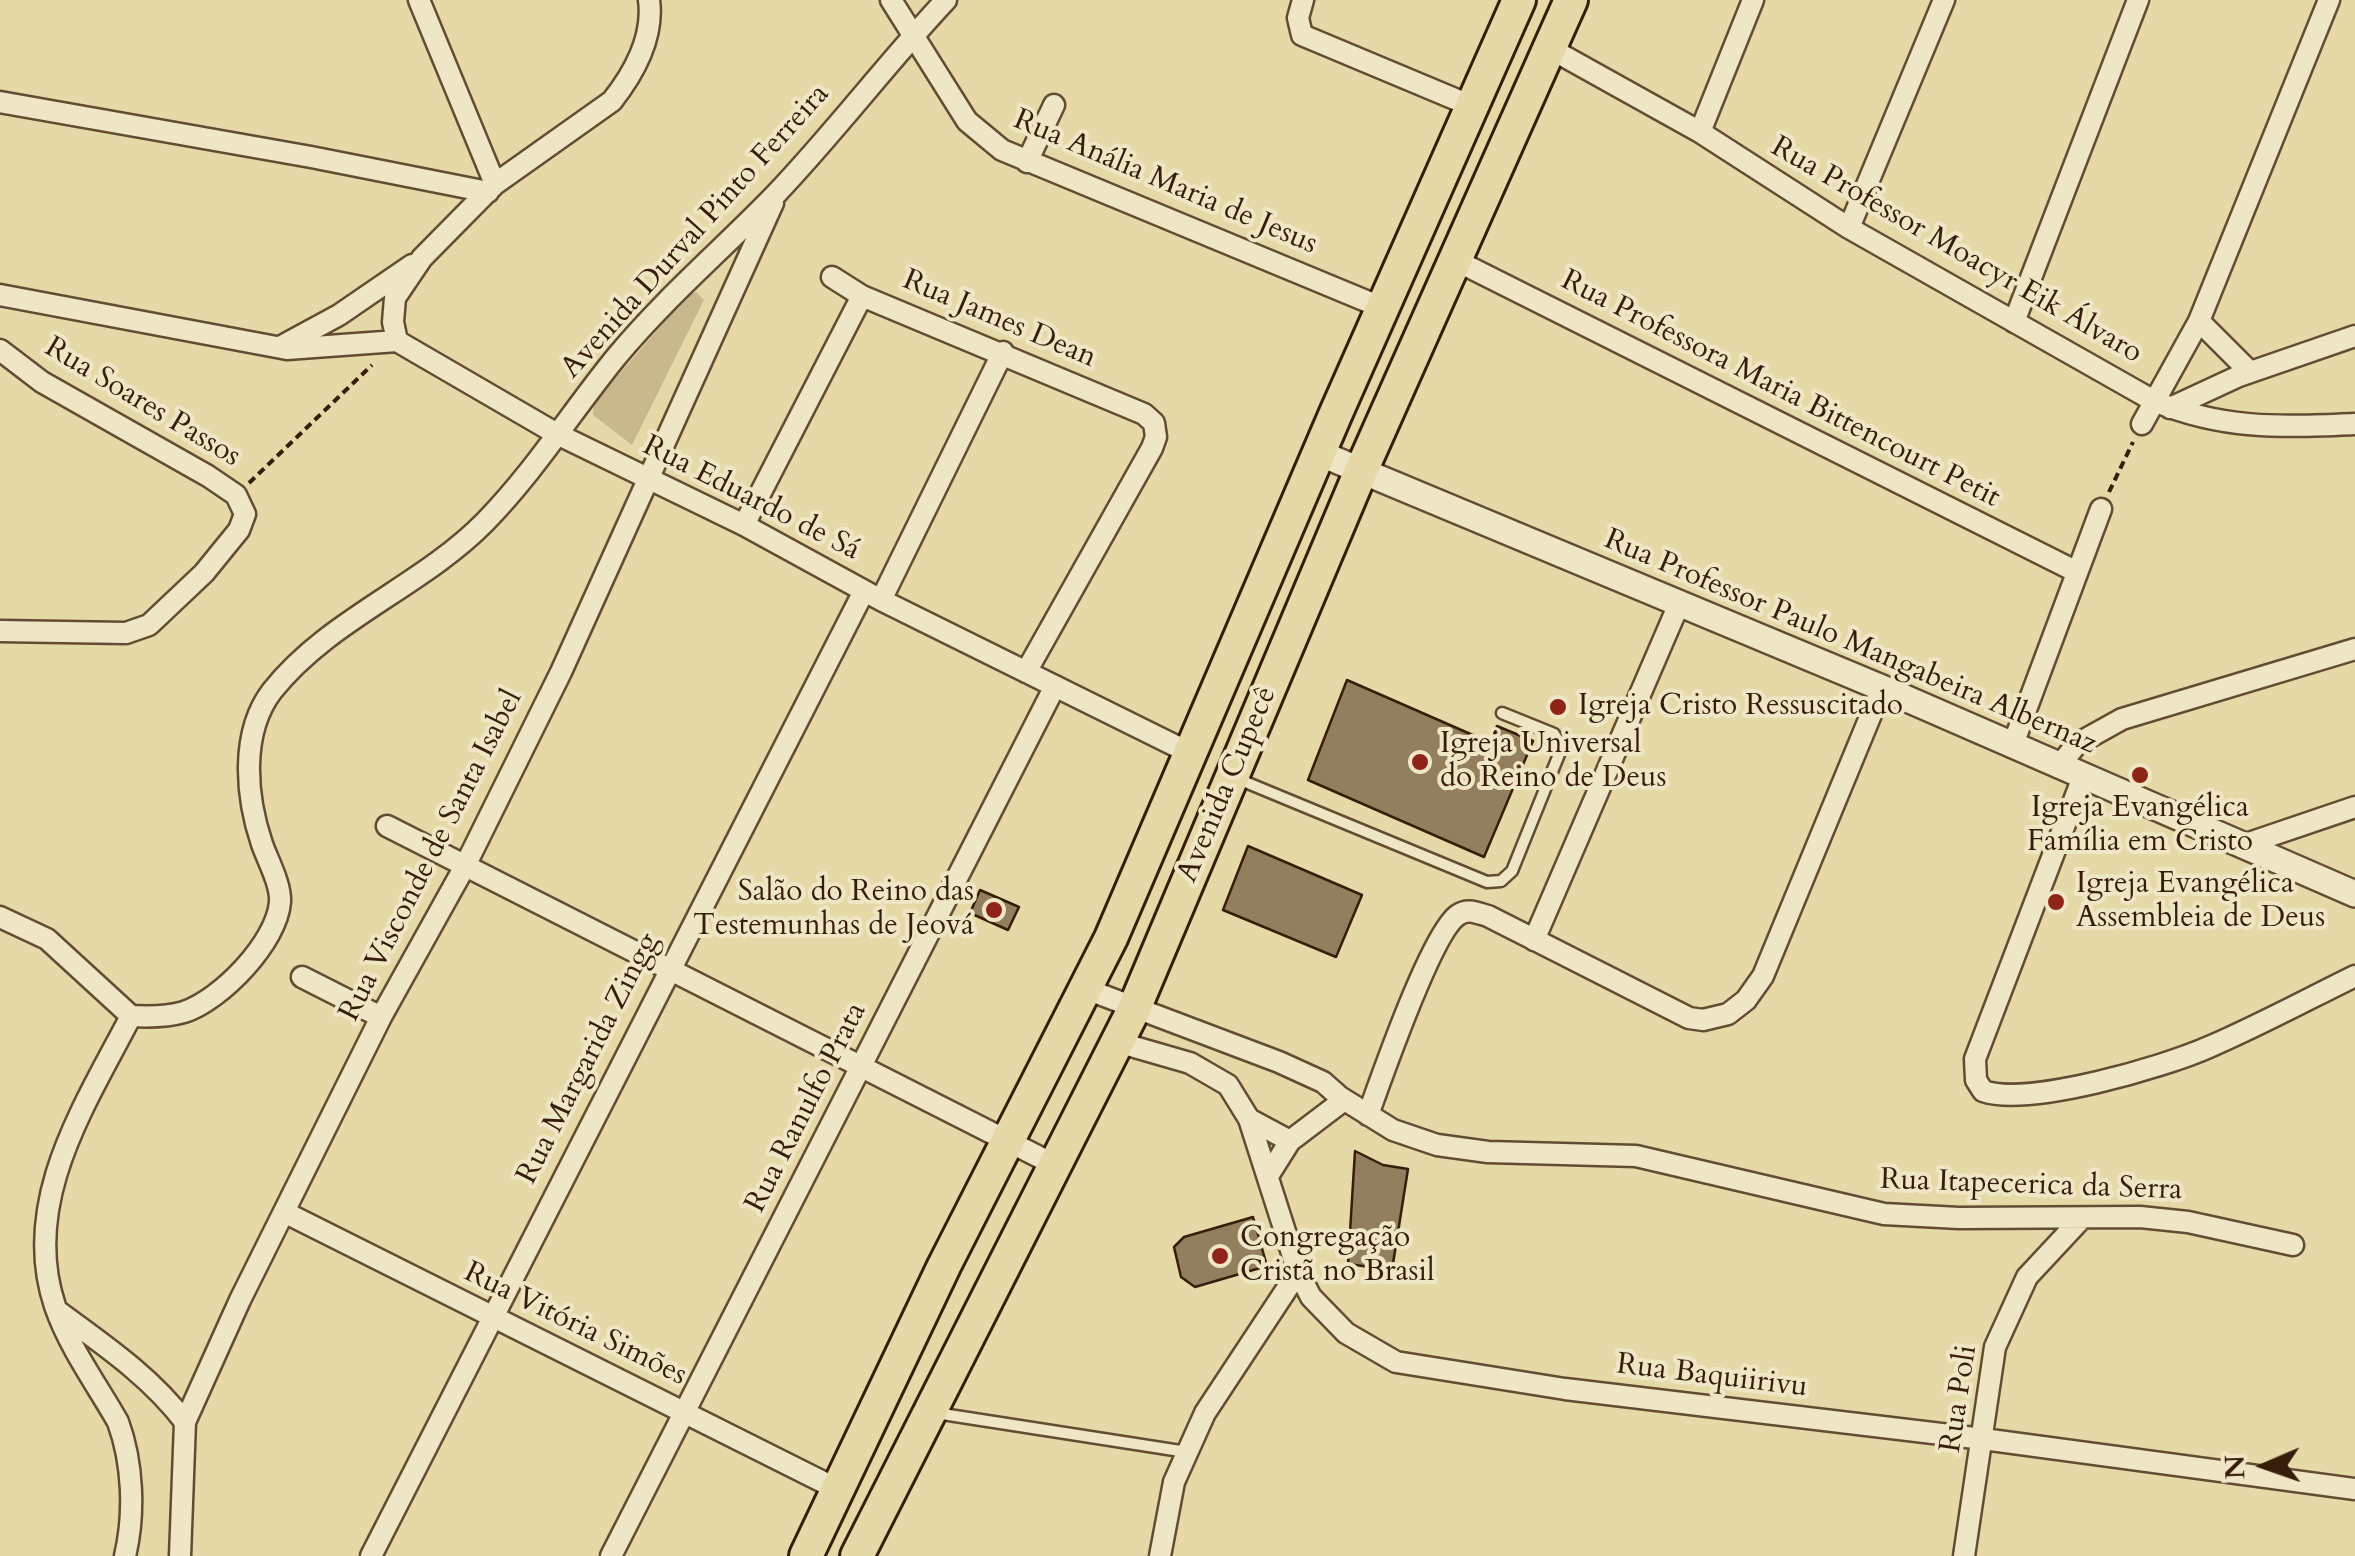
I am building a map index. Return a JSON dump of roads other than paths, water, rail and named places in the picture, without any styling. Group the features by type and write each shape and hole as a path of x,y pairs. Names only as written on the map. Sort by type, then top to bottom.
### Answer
{"main road":[{"name":"Avenida Cupecê","path":"806,1556 1149,854 1319,453 1519,0"},
{"name":"Avenida Cupecê","path":"856,1556 1134,1009 1361,472 1571,0"}],"street":[{"path":"418,0 491,188"},
{"path":"0,295 278,348 397,341 393,322 395,298 422,258 491,188 612,101 625,84 647,40 649,0"},
{"name":"Rua Anália Maria de Jesus","path":"891,0 966,121 986,140 1027,162 1383,308"},
{"name":"Avenida Durval Pinto Ferreira","path":"131,1016 183,1012 205,1002 251,959 272,925 280,897 256,824 250,768 251,733 270,695 306,656 462,544 523,480 619,354 779,190 946,0"},
{"path":"1304,0 1298,22 1299,31 1308,39 1474,107"},
{"path":"1700,132 1753,0"},
{"path":"1849,228 1944,0"},
{"path":"2014,322 2138,0"},
{"path":"2142,424 2162,405 2199,321 2328,0"},
{"name":"Rua Professor Moacyr Eik Álvaro","path":"1550,49 1700,132 1849,228 2162,405 2223,423 2267,428 2355,424"},
{"path":"0,102 491,188"},
{"path":"1027,162 1054,106"},
{"name":"Rua Visconde de Santa Isabel","path":"180,1556 185,1422 240,1300 381,1018 465,866 561,672 779,190"},
{"path":"278,348 339,315 422,258"},
{"name":"Rua Professora Maria Bittencourt Petit","path":"1456,261 2077,572"},
{"name":"Rua James Dean","path":"832,277 862,296 1144,414 1156,427 1152,448 1026,672"},
{"path":"744,525 862,296"},
{"path":"2199,321 2250,372"},
{"path":"2162,405 2355,336"},
{"name":"Rua Eduardo de Sá","path":"397,341 557,434 1190,753"},
{"name":"Rua Soares Passos","path":"0,350 42,382 208,476 236,495 245,510 239,530 204,573 148,624 126,632 0,631"},
{"name":"Rua Margarida Zingg","path":"371,1556 668,970 1003,352"},
{"name":"Rua Professor Paulo Mangabeira Albernaz","path":"1319,453 1882,688 2355,894"},
{"path":"2012,747 2101,509"},
{"path":"1534,940 1679,604"},
{"path":"2058,767 2077,744 2122,719 2355,650"},
{"name":"Rua Ranulfo Prata","path":"611,1556 1055,686"},
{"path":"1368,1116 1436,944 1454,917 1473,911 1679,1014 1704,1020 1728,1014 1746,1000 1763,976 1882,688"},
{"path":"2083,777 1979,1048 1974,1070 1983,1092 2001,1096 2070,1089 2205,1049 2355,976"},
{"path":"2246,844 2355,807"},
{"path":"387,826 1055,1165"},
{"path":"0,917 47,939 131,1016 75,1124 51,1188 45,1250 56,1310 125,1440 131,1508 125,1556"},
{"path":"302,977 381,1018"},
{"name":"Rua Itapecerica da Serra","path":"1086,989 1251,1050 1322,1082 1393,1130 1437,1146 1488,1152 1636,1156 1884,1214 1942,1218 2140,1217 2188,1222 2292,1245"},
{"name":"Rua Baquiirivu","path":"1117,1042 1190,1063 1228,1085 1249,1119 1298,1272 1311,1298 1362,1344 1396,1362 1566,1389 2354,1488"},
{"path":"1228,1085 1232,1059 1251,1050"},
{"path":"1268,1176 1290,1142 1344,1100"},
{"path":"1249,1119 1290,1142"},
{"name":"Rua Vitória Simões","path":"286,1213 839,1490"},
{"name":"Rua Poli","path":"1964,1556 1996,1346 2027,1277 2082,1218"},
{"path":"1160,1556 1174,1482 1204,1412 1298,1272"},
{"path":"56,1310 134,1368 166,1397 185,1422"}],"lane":[{"path":"1232,776 1488,882 1501,882 1512,871 1562,748 1554,734 1502,713"},
{"path":"928,1412 1187,1452"}],"place":[{"name":"Igreja Cristo Ressuscitado","path":"1558,707"},
{"name":"Igreja Universal do Reino de Deus","path":"1420,762"},
{"name":"Igreja Evangélica Família em Cristo","path":"2140,775"},
{"name":"Igreja Evangélica Assembleia de Deus","path":"2056,902"},
{"name":"Salão do Reino das Testemunhas de Jeová","path":"994,910"},
{"name":"Congregação Cristã no Brasil","path":"1220,1256"}]}
